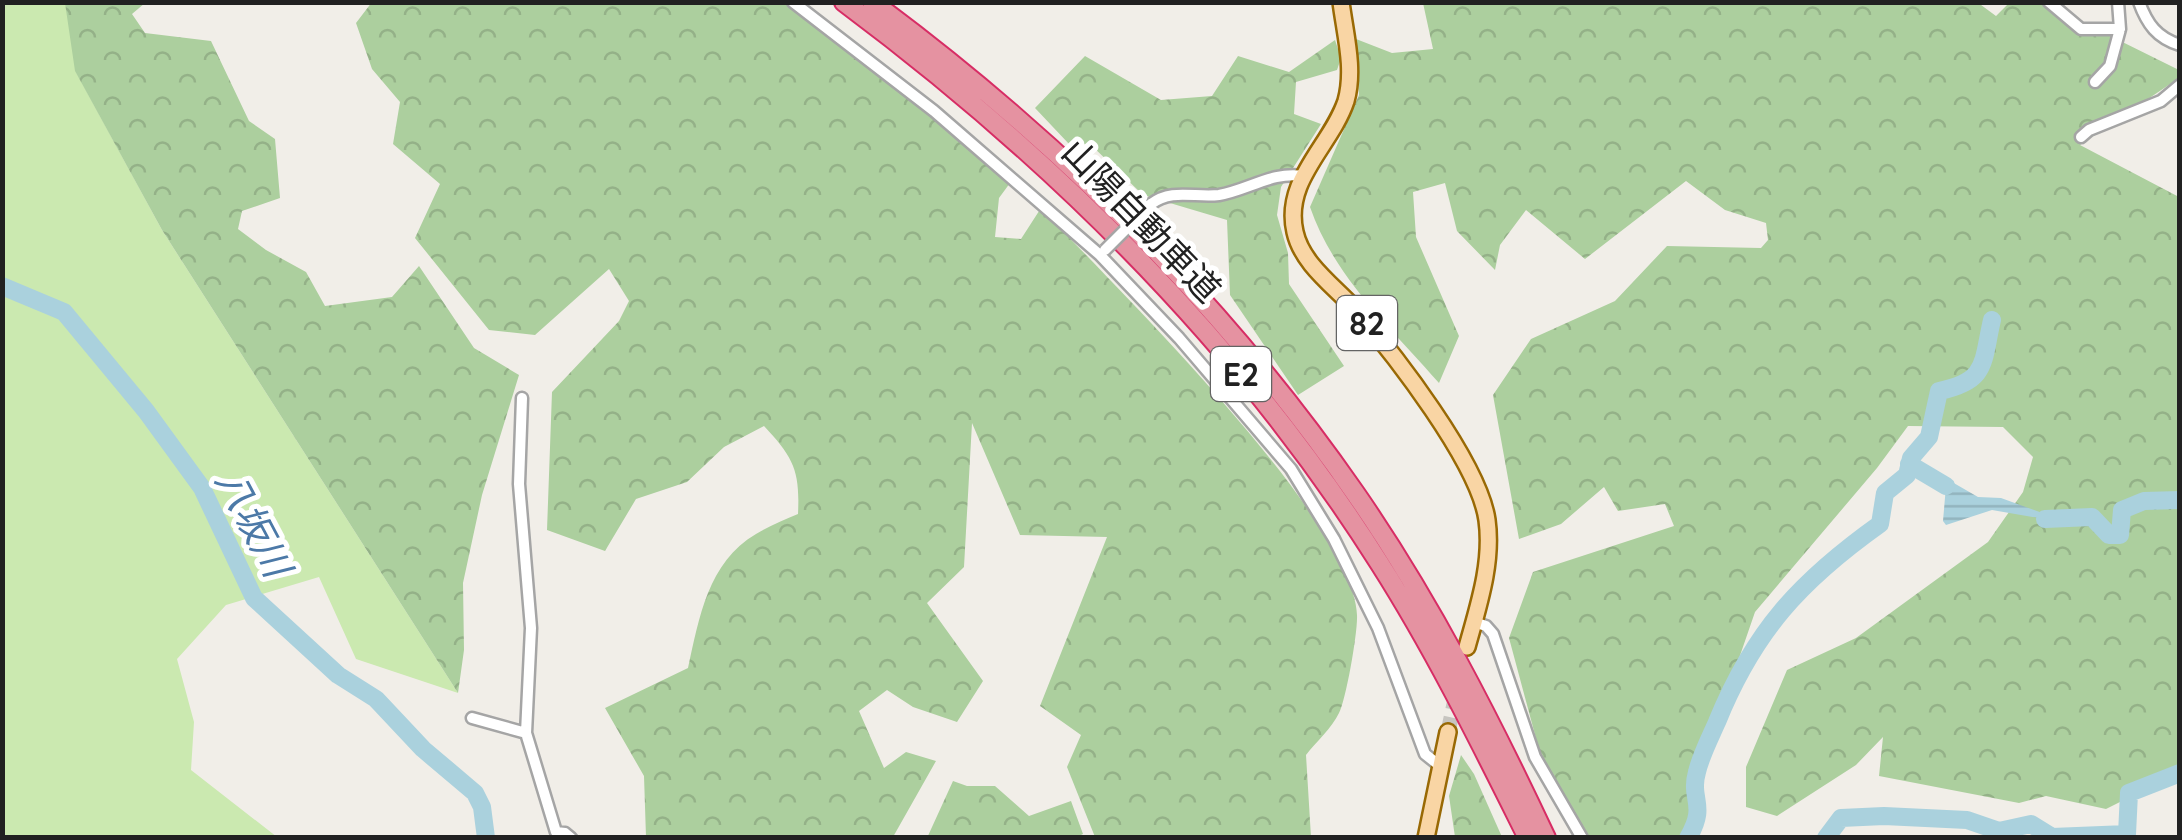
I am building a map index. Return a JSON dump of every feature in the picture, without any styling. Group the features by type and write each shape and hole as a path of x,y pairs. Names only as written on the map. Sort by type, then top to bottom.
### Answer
{"highway":[{"name":"山陽自動車道","path":"844,2 964,94 1040,162 1164,284 1238,370 1290,436 1378,562 1454,690 1528,838"},
{"name":"山陽自動車道","path":"872,2 1014,114 1075,170 1198,296 1261,372 1354,492 1404,568 1463,671 1546,838"}],"main road":[{"name":"82","path":"1341,2 1350,74 1346,99 1338,122 1302,176 1292,216 1298,243 1381,340 1459,452 1479,490 1487,520 1488,554 1467,648"},
{"path":"1426,838 1448,732"}],"street":[{"path":"793,2 934,111 1103,252 1179,338 1296,478 1334,539 1378,628 1425,754 1440,766"},
{"path":"2050,2 2081,29 2120,29"},
{"path":"2095,82 2110,66 2120,29 2118,2"},
{"path":"2139,2 2160,37 2180,45"},
{"path":"2081,137 2089,130 2161,101 2180,85"},
{"path":"1103,252 1151,204 1171,194 1215,196 1277,176 1302,176"},
{"path":"522,398 519,484 532,628 526,732 554,835 565,833 571,838"},
{"path":"1474,622 1486,626 1492,634 1535,757 1582,838"},
{"path":"472,718 526,732"}],"green space":[{"path":"372,2 787,3 1010,183 999,198 995,237 1021,239 1041,208 1225,404 1316,521 1345,573 1357,615 1356,635 1342,706 1306,755 1311,837 1095,837 1067,767 1081,735 1040,706 1107,537 1020,535 972,423 964,567 927,603 983,681 957,722 913,707 887,690 859,711 884,768 906,752 936,761 893,837 646,837 644,776 605,708 688,668 708,593 727,560 756,534 798,514 793,466 764,426 724,447 687,482 636,499 605,551 547,530 552,392 619,321 629,301 609,269 535,335 489,330 415,238 440,184 393,144 400,102 372,69 356,23"},
{"path":"1977,2 1996,16 2009,3 2050,3 2179,70 2179,78 2080,145 2179,197 2179,768 2166,779 2106,809 2046,796 2019,803 1879,776 1883,737 1856,765 1777,816 1746,807 1746,767 1787,670 1856,638 1988,542 2023,492 2033,457 2003,427 1908,426 1755,612 1704,760 1704,814 1682,837 1575,837 1541,757 1509,638 1533,572 1674,526 1665,504 1618,511 1604,487 1561,524 1519,539 1493,395 1531,339 1615,301 1667,246 1761,248 1768,240 1766,223 1725,210 1686,181 1585,259 1526,210 1500,245 1495,270 1457,231 1445,183 1413,192 1416,237 1459,336 1439,383 1349,279 1320,232 1310,207 1359,95 1356,39 1392,53 1433,49 1423,3"},
{"path":"2,3 66,3 76,72 162,230 458,693 356,659 319,577 226,605 177,659 194,722 191,770 277,837 3,837"},
{"path":"65,3 145,3 132,14 145,33 211,41 249,121 275,139 280,198 242,211 238,229 306,272 325,306 392,297 419,266 474,348 519,375 482,495 463,583 464,650 458,693 162,230 75,71"},
{"path":"1335,40 1341,58 1337,70 1296,82 1294,114 1321,124 1281,187 1277,215 1288,253 1289,284 1344,366 1298,395 1230,295 1227,220 1143,195 1090,144 1069,144 1035,108 1085,56 1161,100 1212,96 1238,56 1289,72"},
{"path":"1461,755 1474,774 1502,837 1455,837 1449,796"},
{"path":"953,781 967,786 995,786 1029,816 1071,801 1083,834 1075,838 927,838"}],"water":[{"path":"1952,482 1978,497 2001,498 2048,515 2045,519 1992,510 1946,525 1946,486"}],"waterway":[{"name":"八坂川","path":"2,286 64,312 146,411 202,488 254,598 338,675 376,699 423,749 475,793 482,807 486,838"},
{"path":"1688,838 1697,817 1695,781 1701,759 1747,661 1782,610 1803,588 1880,524 1885,493 1907,475 1911,458 1929,437 1939,391 1967,382 1980,368 1992,320"},
{"path":"1909,464 1946,486"},
{"path":"2045,519 2092,517 2109,535 2120,535 2122,510 2144,501 2180,500"},
{"path":"1826,838 1841,818 1884,816 1967,820 1999,831 2031,824 2052,837 2127,834 2129,793 2180,773"}],"tunnel":[{"path":"1448,732 1457,690"}]}
